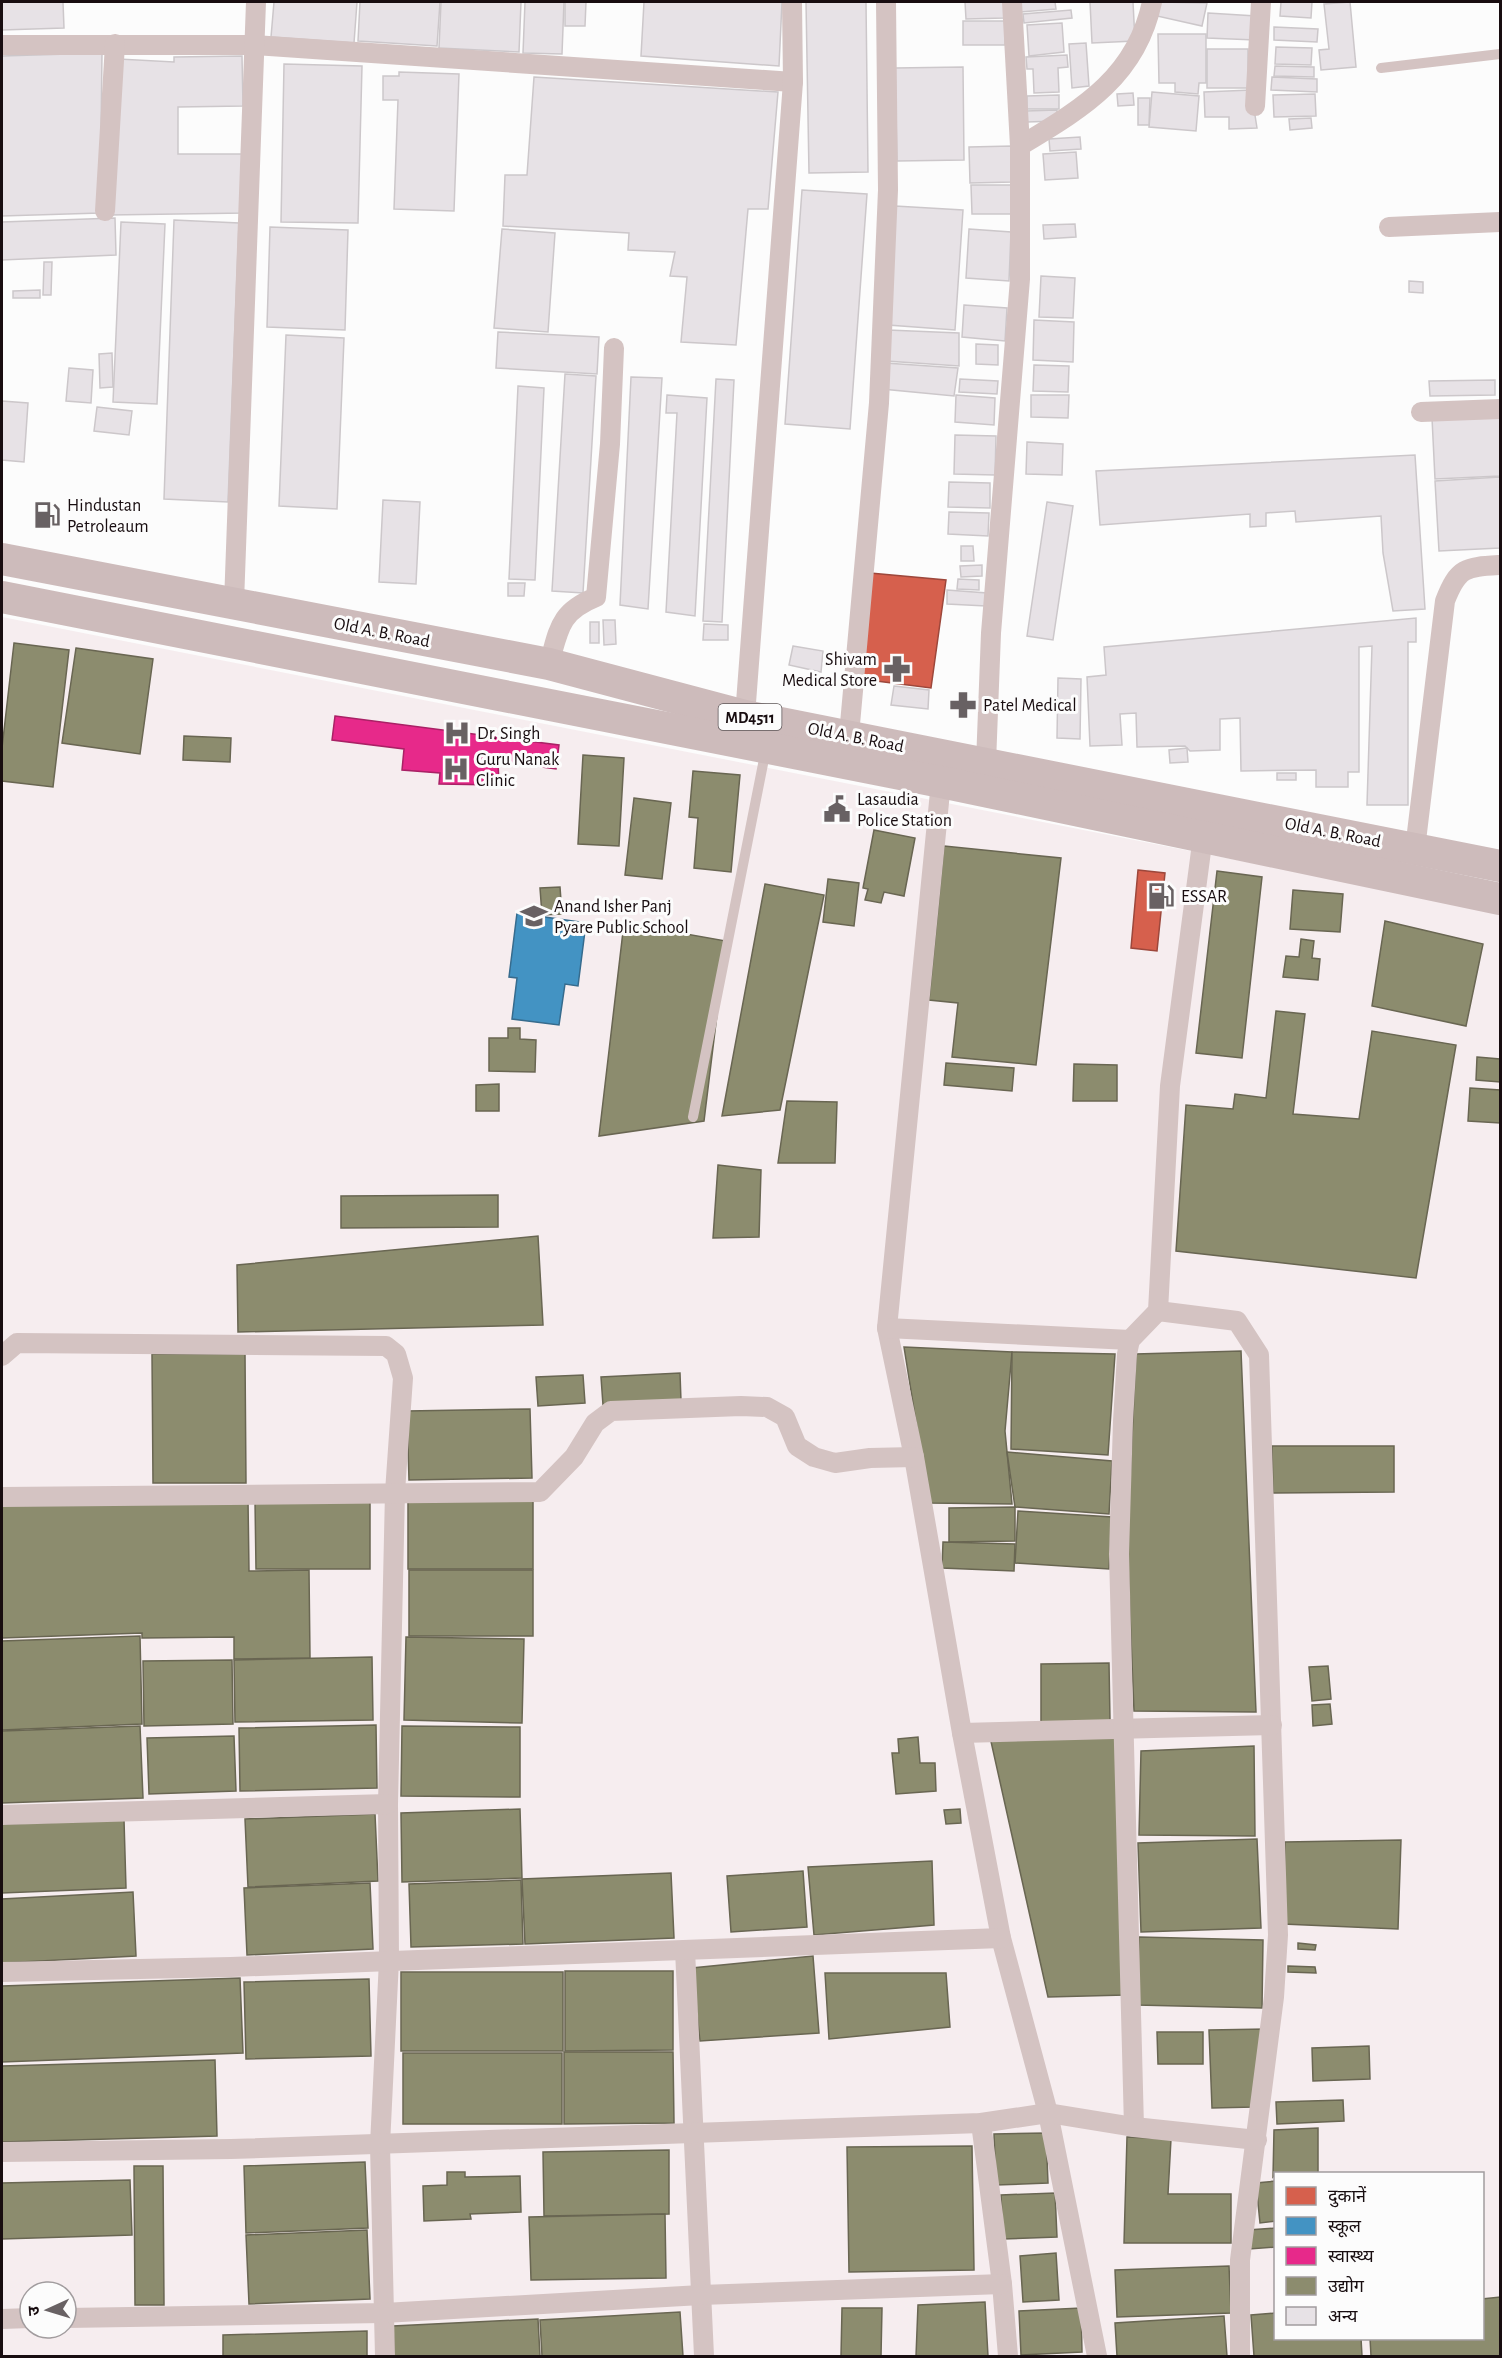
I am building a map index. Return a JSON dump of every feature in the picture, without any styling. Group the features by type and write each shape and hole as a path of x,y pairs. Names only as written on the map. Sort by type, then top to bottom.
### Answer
{"main road":[{"name":"Old A. B. Road","path":"2,559 549,664 745,717 849,735 1500,866"},
{"name":"Old A. B. Road","path":"2,597 941,782 1500,899"}],"street":[{"path":"234,603 256,2"},
{"path":"745,717 793,82 792,2"},
{"path":"849,735 879,403 888,190 886,2"},
{"path":"986,763 991,633 1020,279 1020,146 1012,2"},
{"path":"1020,146 1084,107 1112,80 1137,45 1152,2"},
{"path":"1255,105 1261,2"},
{"path":"105,211 116,44"},
{"path":"2,45 254,45 793,82"},
{"path":"1389,227 1500,222"},
{"path":"549,664 562,620 573,608 596,597 610,444 614,348"},
{"path":"1421,412 1500,409"},
{"path":"1415,849 1445,601 1452,581 1460,572 1474,567 1500,565"},
{"path":"941,782 887,1328 914,1457 962,1733 1001,1938 1048,2113 1097,2356"},
{"path":"1134,2127 1119,1554 1123,1421 1130,1340 1158,1311 1170,1086 1203,836"},
{"path":"1158,1311 1237,1321 1259,1355 1278,1935 1274,1996 1240,2260 1240,2356"},
{"path":"887,1328 1130,1340"},
{"path":"2,1356 17,1343 386,1346 396,1354 403,1378 395,1492 388,1804 389,1960 380,2145 385,2356"},
{"path":"2,1497 540,1492 574,1457 595,1424 611,1411 641,1409 766,1407 786,1417 796,1446 814,1457 836,1463 870,1458 914,1457"},
{"path":"962,1733 1272,1725"},
{"path":"2,1815 388,1804"},
{"path":"2,1972 231,1967 1001,1938"},
{"path":"685,1950 704,2356"},
{"path":"2,2152 380,2145 981,2123 1048,2113 1134,2127 1257,2140"},
{"path":"981,2123 1002,2284 1008,2356"},
{"path":"78,2318 384,2313 701,2295 1002,2284"},
{"path":"2,2319 18,2318"}],"lane":[{"path":"1381,68 1500,54"},
{"path":"693,1117 766,748"}],"shaded area":[{"path":"2,617 1500,912 1500,2356 2,2356"}],"building: दुकानें":[{"path":"870,573 946,580 931,688 861,679"},
{"path":"1138,870 1165,873 1157,951 1131,948"}],"building: स्कूल":[{"path":"517,913 586,923 578,986 565,984 559,1025 512,1019 517,978 509,977"}],"building: स्वास्थ्य":[{"path":"335,716 559,745 556,769 498,761 499,785 439,784 440,773 402,770 404,749 332,740"}],"building: उद्योग":[{"path":"14,643 69,650 53,787 2,781 2,748"},
{"path":"76,648 153,659 140,754 62,743"},
{"path":"184,736 231,738 230,762 183,760"},
{"path":"583,755 624,758 619,846 578,844"},
{"path":"693,771 740,775 731,872 694,868 698,818 689,817"},
{"path":"634,798 671,803 662,879 625,875"},
{"path":"874,830 915,838 904,896 884,892 881,903 865,900 868,889 863,888"},
{"path":"944,846 1061,858 1036,1065 952,1057 958,1003 929,1000"},
{"path":"1217,871 1262,877 1242,1058 1196,1053"},
{"path":"828,879 859,883 854,926 823,922"},
{"path":"765,884 824,895 780,1110 722,1116"},
{"path":"560,887 562,914 542,915 540,888"},
{"path":"1293,890 1343,894 1340,932 1290,929"},
{"path":"1385,921 1483,944 1466,1026 1372,1006"},
{"path":"624,923 726,941 704,1121 599,1136"},
{"path":"1301,939 1314,941 1312,958 1320,959 1318,980 1283,977 1286,956 1299,957"},
{"path":"1276,1011 1305,1014 1293,1114 1359,1119 1372,1031 1456,1045 1416,1278 1176,1251 1186,1105 1233,1109 1235,1094 1266,1098"},
{"path":"508,1028 520,1028 520,1039 536,1040 535,1072 489,1071 489,1038 508,1038"},
{"path":"1477,1057 1500,1059 1500,1082 1476,1080"},
{"path":"946,1063 1014,1068 1012,1091 944,1085"},
{"path":"1074,1064 1117,1065 1117,1101 1073,1101"},
{"path":"499,1084 499,1111 476,1111 476,1085"},
{"path":"1470,1088 1500,1090 1500,1123 1468,1121"},
{"path":"787,1101 837,1102 835,1163 778,1163"},
{"path":"718,1165 761,1170 759,1237 713,1238"},
{"path":"498,1195 498,1227 341,1228 341,1196"},
{"path":"538,1236 543,1325 238,1332 237,1265"},
{"path":"904,1347 1012,1352 1005,1431 1012,1504 929,1503"},
{"path":"1241,1351 1256,1712 1134,1711 1127,1542 1136,1354"},
{"path":"1012,1352 1115,1354 1108,1455 1011,1449"},
{"path":"152,1354 245,1354 246,1483 153,1483"},
{"path":"680,1373 681,1401 603,1405 601,1377"},
{"path":"583,1375 585,1403 538,1406 536,1377"},
{"path":"530,1409 532,1478 409,1480 407,1411"},
{"path":"1272,1446 1394,1446 1394,1492 1273,1493"},
{"path":"1007,1452 1112,1461 1109,1514 1015,1507"},
{"path":"408,1499 533,1499 533,1569 408,1569"},
{"path":"248,1500 249,1571 309,1570 310,1658 234,1659 234,1637 142,1638 142,1633 2,1638 2,1503"},
{"path":"370,1500 370,1569 256,1569 255,1501"},
{"path":"1015,1507 1015,1541 949,1542 949,1508"},
{"path":"1018,1511 1112,1517 1109,1569 1015,1563"},
{"path":"943,1542 1015,1544 1014,1571 942,1568"},
{"path":"409,1570 533,1570 533,1636 409,1636"},
{"path":"140,1636 142,1724 2,1730 2,1641"},
{"path":"406,1637 524,1639 522,1723 404,1720"},
{"path":"372,1657 373,1720 235,1722 234,1660"},
{"path":"232,1660 233,1724 144,1726 143,1661"},
{"path":"1109,1663 1110,1721 1041,1722 1041,1664"},
{"path":"1328,1666 1331,1699 1312,1701 1309,1667"},
{"path":"1330,1704 1332,1724 1313,1726 1312,1705"},
{"path":"376,1725 377,1788 240,1791 239,1728"},
{"path":"140,1726 143,1798 2,1803 2,1731"},
{"path":"402,1726 520,1727 520,1797 401,1796"},
{"path":"1120,1735 1125,1995 1048,1997 990,1737"},
{"path":"234,1736 236,1791 149,1794 147,1738"},
{"path":"918,1737 920,1763 935,1763 936,1791 896,1794 892,1753 899,1753 898,1739"},
{"path":"1254,1746 1255,1836 1139,1835 1141,1751"},
{"path":"520,1809 522,1878 402,1882 401,1813"},
{"path":"960,1809 961,1823 946,1824 944,1810"},
{"path":"375,1814 378,1881 248,1887 245,1819"},
{"path":"124,1820 126,1888 2,1893 2,1824"},
{"path":"1257,1839 1261,1928 1141,1932 1138,1843"},
{"path":"1401,1840 1398,1929 1283,1924 1285,1842"},
{"path":"932,1861 934,1925 814,1935 808,1867"},
{"path":"803,1871 807,1927 731,1932 727,1876"},
{"path":"671,1873 674,1938 525,1944 522,1879"},
{"path":"521,1880 523,1944 411,1947 409,1884"},
{"path":"370,1883 373,1949 247,1955 244,1888"},
{"path":"133,1892 136,1956 2,1963 2,1899"},
{"path":"1139,1937 1263,1940 1262,2008 1137,2005"},
{"path":"1298,1943 1316,1945 1315,1950 1298,1949"},
{"path":"813,1956 819,2033 700,2041 692,1968"},
{"path":"1288,1966 1315,1967 1316,1973 1288,1972"},
{"path":"565,1971 673,1971 673,2050 565,2051"},
{"path":"401,1972 563,1972 563,2051 401,2051"},
{"path":"825,1973 946,1973 950,2027 829,2039"},
{"path":"240,1978 243,2053 2,2062 2,1986"},
{"path":"369,1979 371,2056 246,2059 244,1982"},
{"path":"1266,2029 1254,2107 1212,2108 1209,2030"},
{"path":"1157,2032 1203,2032 1203,2064 1158,2064"},
{"path":"1369,2046 1370,2079 1313,2081 1312,2048"},
{"path":"564,2052 673,2052 674,2123 564,2124"},
{"path":"403,2053 562,2053 562,2124 403,2124"},
{"path":"215,2060 217,2136 2,2142 2,2066"},
{"path":"1343,2100 1344,2121 1277,2124 1276,2102"},
{"path":"1318,2128 1318,2172 1274,2172 1273,2177 1274,2130"},
{"path":"1046,2133 1048,2183 996,2185 994,2134"},
{"path":"1127,2137 1171,2139 1168,2194 1231,2194 1231,2243 1124,2243"},
{"path":"972,2146 974,2270 849,2272 847,2147"},
{"path":"669,2150 669,2214 544,2216 543,2152"},
{"path":"365,2162 368,2228 246,2233 244,2166"},
{"path":"134,2166 163,2166 164,2305 135,2305"},
{"path":"447,2172 465,2172 465,2177 520,2176 521,2212 470,2214 471,2219 424,2221 423,2186 447,2185"},
{"path":"130,2180 132,2235 2,2239 2,2183"},
{"path":"1274,2181 1274,2221 1260,2223 1256,2183"},
{"path":"1055,2193 1057,2237 1003,2239 1001,2195"},
{"path":"665,2214 666,2278 531,2280 529,2217"},
{"path":"1274,2228 1274,2247 1249,2249 1248,2230"},
{"path":"367,2230 370,2299 249,2304 246,2235"},
{"path":"1056,2253 1059,2300 1023,2302 1020,2256"},
{"path":"1229,2266 1231,2313 1117,2317 1115,2270"},
{"path":"1500,2297 1500,2356 1371,2356 1370,2340 1484,2340 1484,2299"},
{"path":"985,2302 988,2356 916,2356 918,2305"},
{"path":"842,2308 882,2308 881,2356 841,2356"},
{"path":"1081,2308 1082,2352 1021,2355 1019,2311"},
{"path":"680,2312 683,2356 542,2356 540,2320"},
{"path":"1274,2313 1274,2340 1361,2340 1362,2356 1254,2356 1251,2315"},
{"path":"1224,2316 1227,2356 1117,2356 1115,2323"},
{"path":"538,2319 540,2356 394,2356 393,2326"},
{"path":"367,2331 367,2356 223,2356 223,2335"}],"building: अन्य":[{"path":"2,2 63,2 64,28 2,30"},
{"path":"274,2 357,2 354,43 271,37"},
{"path":"360,2 440,2 437,46 358,41"},
{"path":"441,2 521,2 519,52 439,48"},
{"path":"525,2 564,2 562,54 523,53"},
{"path":"565,2 586,2 585,26 565,26"},
{"path":"644,2 782,2 779,66 641,56"},
{"path":"806,2 866,2 868,172 809,173"},
{"path":"965,2 1004,2 1004,18 966,19"},
{"path":"1020,2 1055,2 1056,9 1021,12"},
{"path":"1090,2 1133,2 1135,41 1092,43"},
{"path":"1160,2 1207,3 1202,26 1157,16"},
{"path":"1281,2 1312,2 1311,18 1280,16"},
{"path":"1350,2 1356,67 1321,70 1319,50 1329,49 1324,4"},
{"path":"1071,10 1072,18 1024,23 1023,14"},
{"path":"1208,13 1256,16 1255,40 1207,38"},
{"path":"963,21 1005,21 1005,45 963,45"},
{"path":"1062,23 1064,52 1029,56 1027,25"},
{"path":"1274,27 1318,29 1317,42 1274,40"},
{"path":"1158,34 1206,34 1206,83 1199,83 1198,94 1175,92 1175,83 1159,83"},
{"path":"1086,43 1089,86 1072,88 1069,44"},
{"path":"1276,47 1312,48 1311,65 1275,64"},
{"path":"1207,49 1248,49 1248,88 1207,88"},
{"path":"102,53 100,213 2,216 2,56"},
{"path":"1067,55 1068,67 1058,68 1059,92 1034,93 1033,69 1027,69 1026,57"},
{"path":"242,56 243,106 178,107 178,154 244,154 245,213 109,215 119,59 174,62 174,57"},
{"path":"284,64 362,66 358,223 281,222"},
{"path":"1275,66 1314,67 1314,77 1274,76"},
{"path":"963,67 964,160 897,161 895,68"},
{"path":"399,72 459,74 454,211 394,209 398,100 383,100 383,76 399,76"},
{"path":"534,77 778,92 768,209 748,209 736,345 681,342 687,277 670,276 675,252 628,250 629,233 503,226 505,175 527,175"},
{"path":"1272,77 1317,79 1317,92 1271,90"},
{"path":"1251,90 1257,128 1229,129 1229,117 1205,117 1204,92"},
{"path":"1152,92 1199,96 1196,131 1149,127"},
{"path":"1133,93 1134,105 1118,106 1117,94"},
{"path":"1315,94 1316,116 1274,117 1273,95"},
{"path":"1059,95 1059,109 1027,109 1027,96"},
{"path":"1138,98 1150,98 1149,125 1138,125"},
{"path":"1057,110 1057,121 1027,122 1026,111"},
{"path":"1311,118 1312,128 1290,130 1289,119"},
{"path":"1080,137 1081,149 1050,151 1049,139"},
{"path":"1012,146 1013,182 970,183 969,147"},
{"path":"1076,152 1078,178 1045,180 1043,154"},
{"path":"971,185 1012,185 1012,214 972,214"},
{"path":"802,190 867,194 850,429 785,424"},
{"path":"895,206 963,210 955,330 888,325"},
{"path":"115,218 116,255 2,260 2,222"},
{"path":"174,220 239,223 228,502 164,499"},
{"path":"121,222 165,224 157,404 113,402"},
{"path":"1075,224 1076,237 1044,239 1043,225"},
{"path":"270,227 348,230 345,330 267,327"},
{"path":"502,229 555,233 548,332 494,328"},
{"path":"969,229 1011,232 1009,281 966,278"},
{"path":"44,262 52,262 51,295 43,295"},
{"path":"1041,276 1075,278 1073,318 1039,317"},
{"path":"1409,281 1423,282 1423,293 1409,292"},
{"path":"40,290 40,298 13,298 13,291"},
{"path":"964,305 1007,308 1005,341 962,337"},
{"path":"1034,320 1074,322 1073,362 1033,360"},
{"path":"888,330 959,333 959,366 886,361"},
{"path":"498,332 599,337 597,374 496,368"},
{"path":"286,335 344,338 337,509 279,506"},
{"path":"976,344 998,345 998,365 976,364"},
{"path":"112,353 113,387 100,388 99,354"},
{"path":"885,363 958,368 954,396 882,389"},
{"path":"1034,365 1069,366 1068,392 1033,391"},
{"path":"69,368 93,370 91,403 66,401"},
{"path":"565,374 596,376 583,593 552,591"},
{"path":"631,377 662,378 648,609 620,605"},
{"path":"716,379 734,380 722,622 703,621"},
{"path":"960,379 998,381 997,394 959,392"},
{"path":"1495,380 1495,395 1430,396 1429,381"},
{"path":"518,386 544,388 535,580 509,579"},
{"path":"667,395 707,398 695,616 666,612 677,413 666,413"},
{"path":"956,395 995,398 994,425 955,422"},
{"path":"1031,395 1069,395 1068,418 1031,417"},
{"path":"2,401 28,403 24,462 2,460"},
{"path":"97,407 132,411 129,435 94,431"},
{"path":"1500,414 1500,476 1435,479 1432,418"},
{"path":"955,435 996,436 995,475 954,474"},
{"path":"1027,442 1063,444 1062,475 1026,474"},
{"path":"1415,455 1425,609 1393,611 1383,553 1381,516 1296,522 1295,511 1266,513 1266,526 1250,527 1250,514 1100,525 1096,471"},
{"path":"1500,477 1500,548 1439,551 1435,481"},
{"path":"949,482 990,483 990,508 948,507"},
{"path":"383,500 420,502 416,584 379,582"},
{"path":"1047,502 1073,506 1053,640 1027,636"},
{"path":"949,512 989,513 988,536 948,534"},
{"path":"961,546 973,546 974,561 961,561"},
{"path":"982,565 982,576 961,577 960,566"},
{"path":"958,579 979,580 979,590 957,589"},
{"path":"508,583 525,583 524,596 508,596"},
{"path":"947,590 987,593 986,606 947,604"},
{"path":"1416,618 1416,642 1408,642 1408,805 1367,805 1372,646 1359,647 1359,772 1348,772 1348,787 1316,787 1316,770 1241,771 1240,718 1220,719 1220,750 1190,751 1185,746 1137,747 1136,713 1120,714 1122,745 1090,746 1087,677 1106,675 1104,647"},
{"path":"603,620 615,620 616,644 604,645"},
{"path":"590,622 599,622 599,643 590,643"},
{"path":"704,624 728,625 728,640 703,640"},
{"path":"793,646 823,651 821,672 789,665"},
{"path":"1058,678 1081,679 1080,739 1057,738"},
{"path":"894,686 929,690 928,709 891,705"},
{"path":"1187,748 1188,762 1170,763 1169,750"},
{"path":"1277,773 1296,773 1296,780 1277,780"}],"place":[{"name":"Hindustan Petroleaum","path":"47,515"},
{"name":"Shivam Medical Store","path":"897,669"},
{"name":"Patel Medical","path":"963,705"},
{"name":"Dr. Singh","path":"457,733"},
{"name":"Guru Nanak Clinic","path":"456,769"},
{"name":"Lasaudia Police Station","path":"837,809"},
{"name":"ESSAR","path":"1161,896"},
{"name":"Anand Isher Panj Pyare Public School","path":"534,916"}]}
